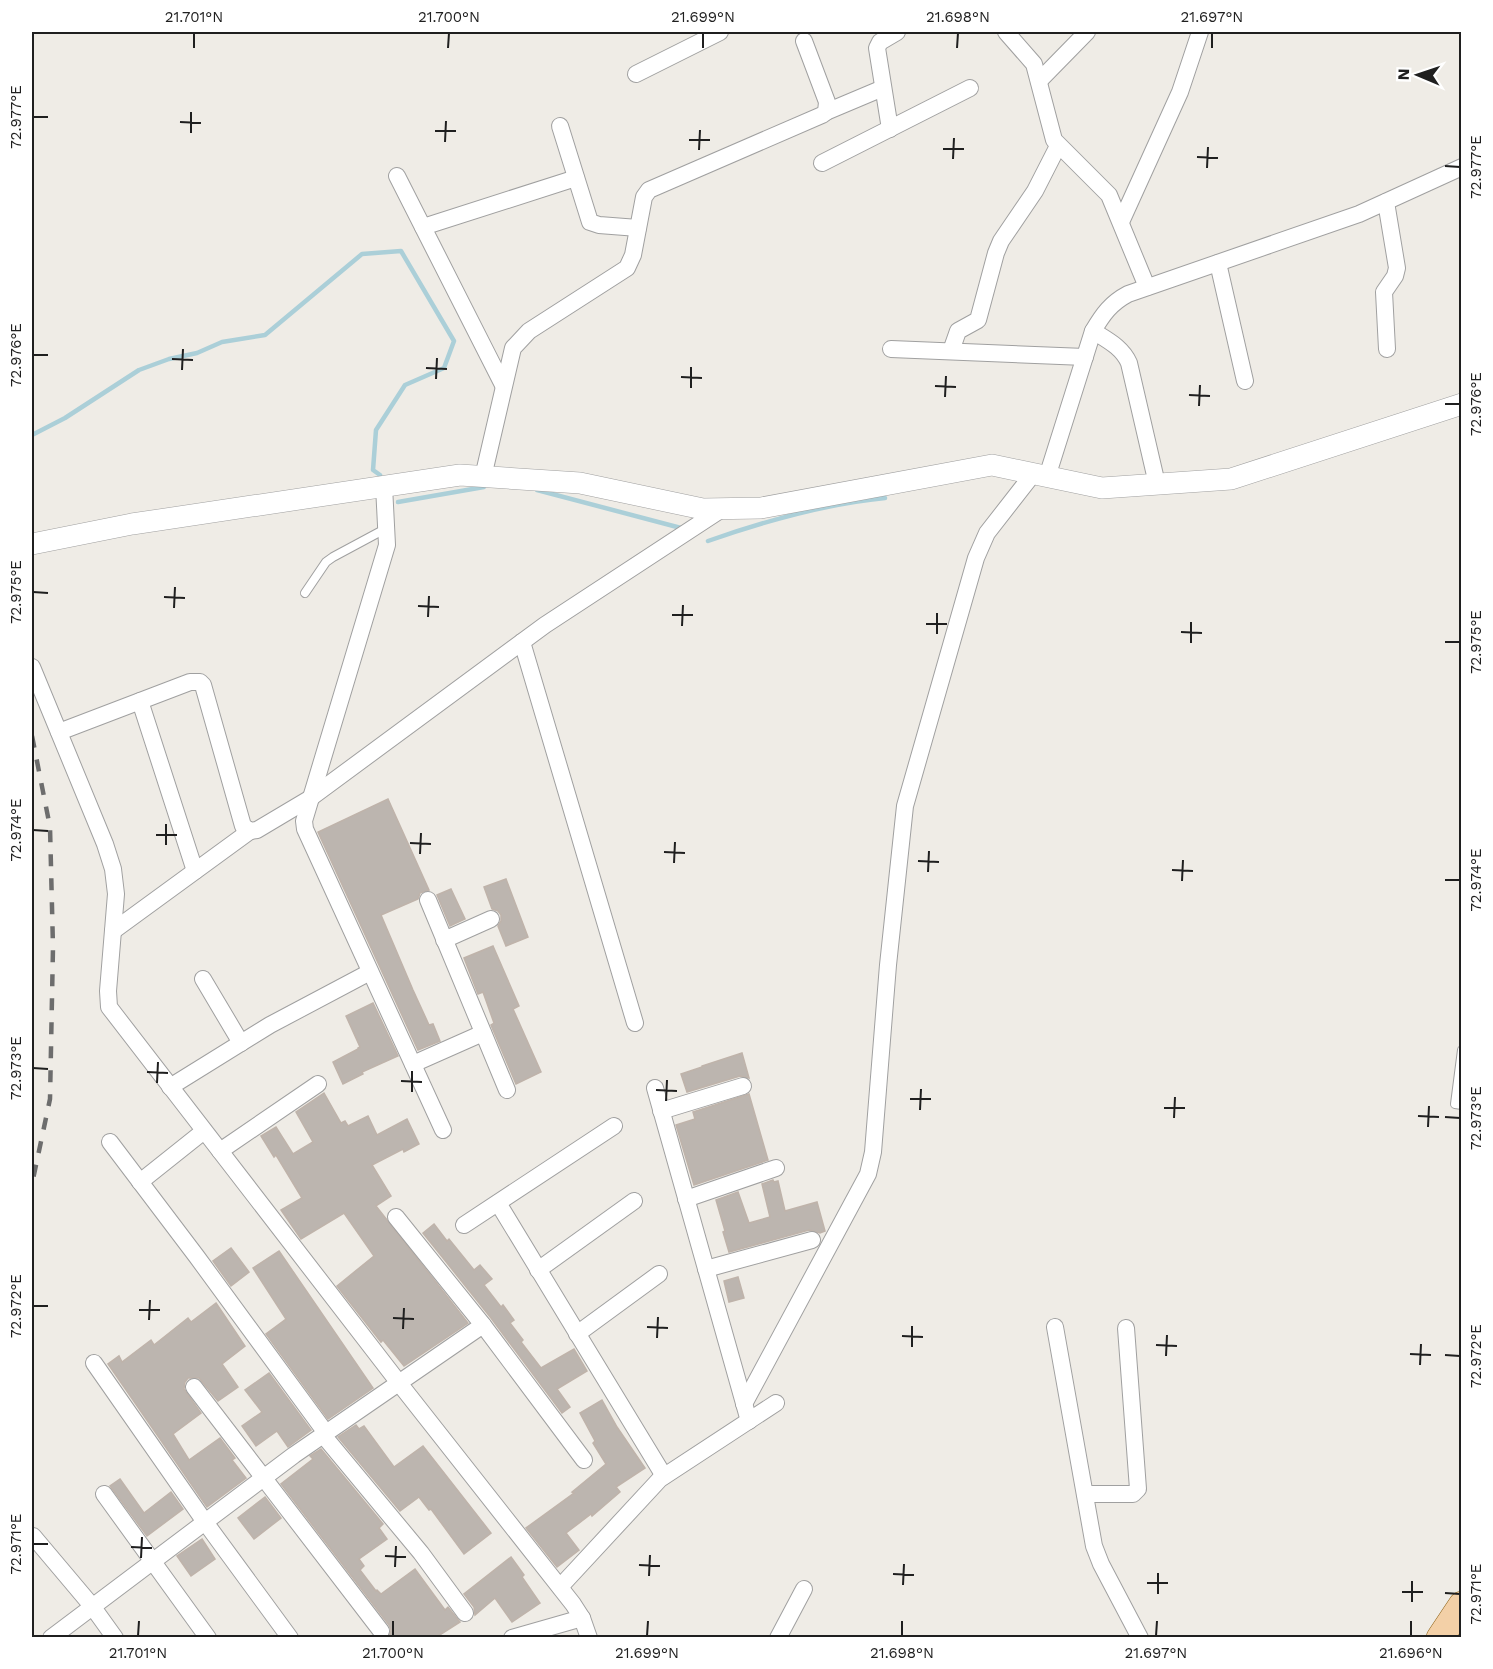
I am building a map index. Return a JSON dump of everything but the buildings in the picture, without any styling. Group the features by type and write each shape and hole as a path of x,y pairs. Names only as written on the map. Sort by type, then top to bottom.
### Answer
{"main road":[{"path":"1440,1638 1461,1605"}],"street":[{"path":"636,74 720,32"},
{"path":"890,129 877,48 880,42 897,32"},
{"path":"1006,32 1034,64 1052,133 1059,146 1106,190 1113,201 1147,287"},
{"path":"1039,81 1087,32"},
{"path":"1121,222 1180,92 1200,32"},
{"path":"804,41 827,102 826,112"},
{"path":"483,477 513,348 529,330 627,268 633,255 644,197 649,190 883,88"},
{"path":"822,163 970,88"},
{"path":"560,126 590,222 599,225 638,228"},
{"path":"951,351 958,331 978,321 1001,241 1035,191 1059,146"},
{"path":"747,1412 868,1174 873,1152 888,965 905,806 978,551 987,533 1040,476 1093,331 1104,311 1115,301 1147,287 1359,214 1461,167"},
{"path":"397,176 503,385"},
{"path":"423,227 576,178"},
{"path":"1386,202 1397,268 1395,276 1384,292 1387,349"},
{"path":"1218,263 1245,381"},
{"path":"1093,331 1120,348 1129,363 1157,484"},
{"path":"891,349 1085,357"},
{"path":"32,544 132,524 460,475 580,483 703,510 761,508 992,465 1102,488 1231,479 1461,404"},
{"path":"384,486 387,545 304,821 305,829 443,1130"},
{"path":"113,931 250,831 257,830 309,799 551,621 722,509"},
{"path":"522,642 635,1023"},
{"path":"32,668 105,844 113,869 116,894 108,992 109,1007 399,1383 560,1587 582,1618 589,1638"},
{"path":"59,732 190,682 200,682 203,685 243,826 250,831"},
{"path":"140,701 195,871"},
{"path":"428,900 507,1090"},
{"path":"444,940 491,919"},
{"path":"170,1087 270,1025 370,972"},
{"path":"203,979 241,1043"},
{"path":"413,1064 483,1033"},
{"path":"220,1151 318,1084"},
{"path":"661,1112 743,1086"},
{"path":"655,1088 747,1412"},
{"path":"464,1225 614,1126"},
{"path":"140,1182 204,1131"},
{"path":"110,1142 325,1434 421,1552 465,1613"},
{"path":"686,1199 776,1168"},
{"path":"538,1270 634,1201"},
{"path":"498,1203 664,1476"},
{"path":"396,1217 483,1325 584,1460"},
{"path":"706,1269 812,1240"},
{"path":"578,1334 659,1274"},
{"path":"51,1638 265,1477 483,1325"},
{"path":"1055,1327 1097,1555 1140,1638"},
{"path":"1085,1494 1133,1494 1138,1489 1126,1328"},
{"path":"94,1364 290,1638"},
{"path":"194,1387 381,1631"},
{"path":"560,1587 652,1486 747,1412 776,1403"},
{"path":"104,1494 208,1638"},
{"path":"33,1536 92,1606 115,1638"},
{"path":"778,1638 804,1589"},
{"path":"512,1638 582,1618"}],"lane":[{"path":"305,593 326,562 387,528"},
{"path":"1461,1050 1455,1104 1461,1105"}],"waterway":[{"path":"32,435 65,418 139,370 169,359 197,353 222,342 265,335 362,254 401,251 454,341 444,368 405,385 376,430 373,470 380,475"},
{"path":"398,502 484,487"},
{"path":"537,490 681,528"},
{"path":"708,541 795,514 840,504 885,498"}],"railway":[{"path":"32,736 50,827 53,947 50,1099 32,1184"}]}
